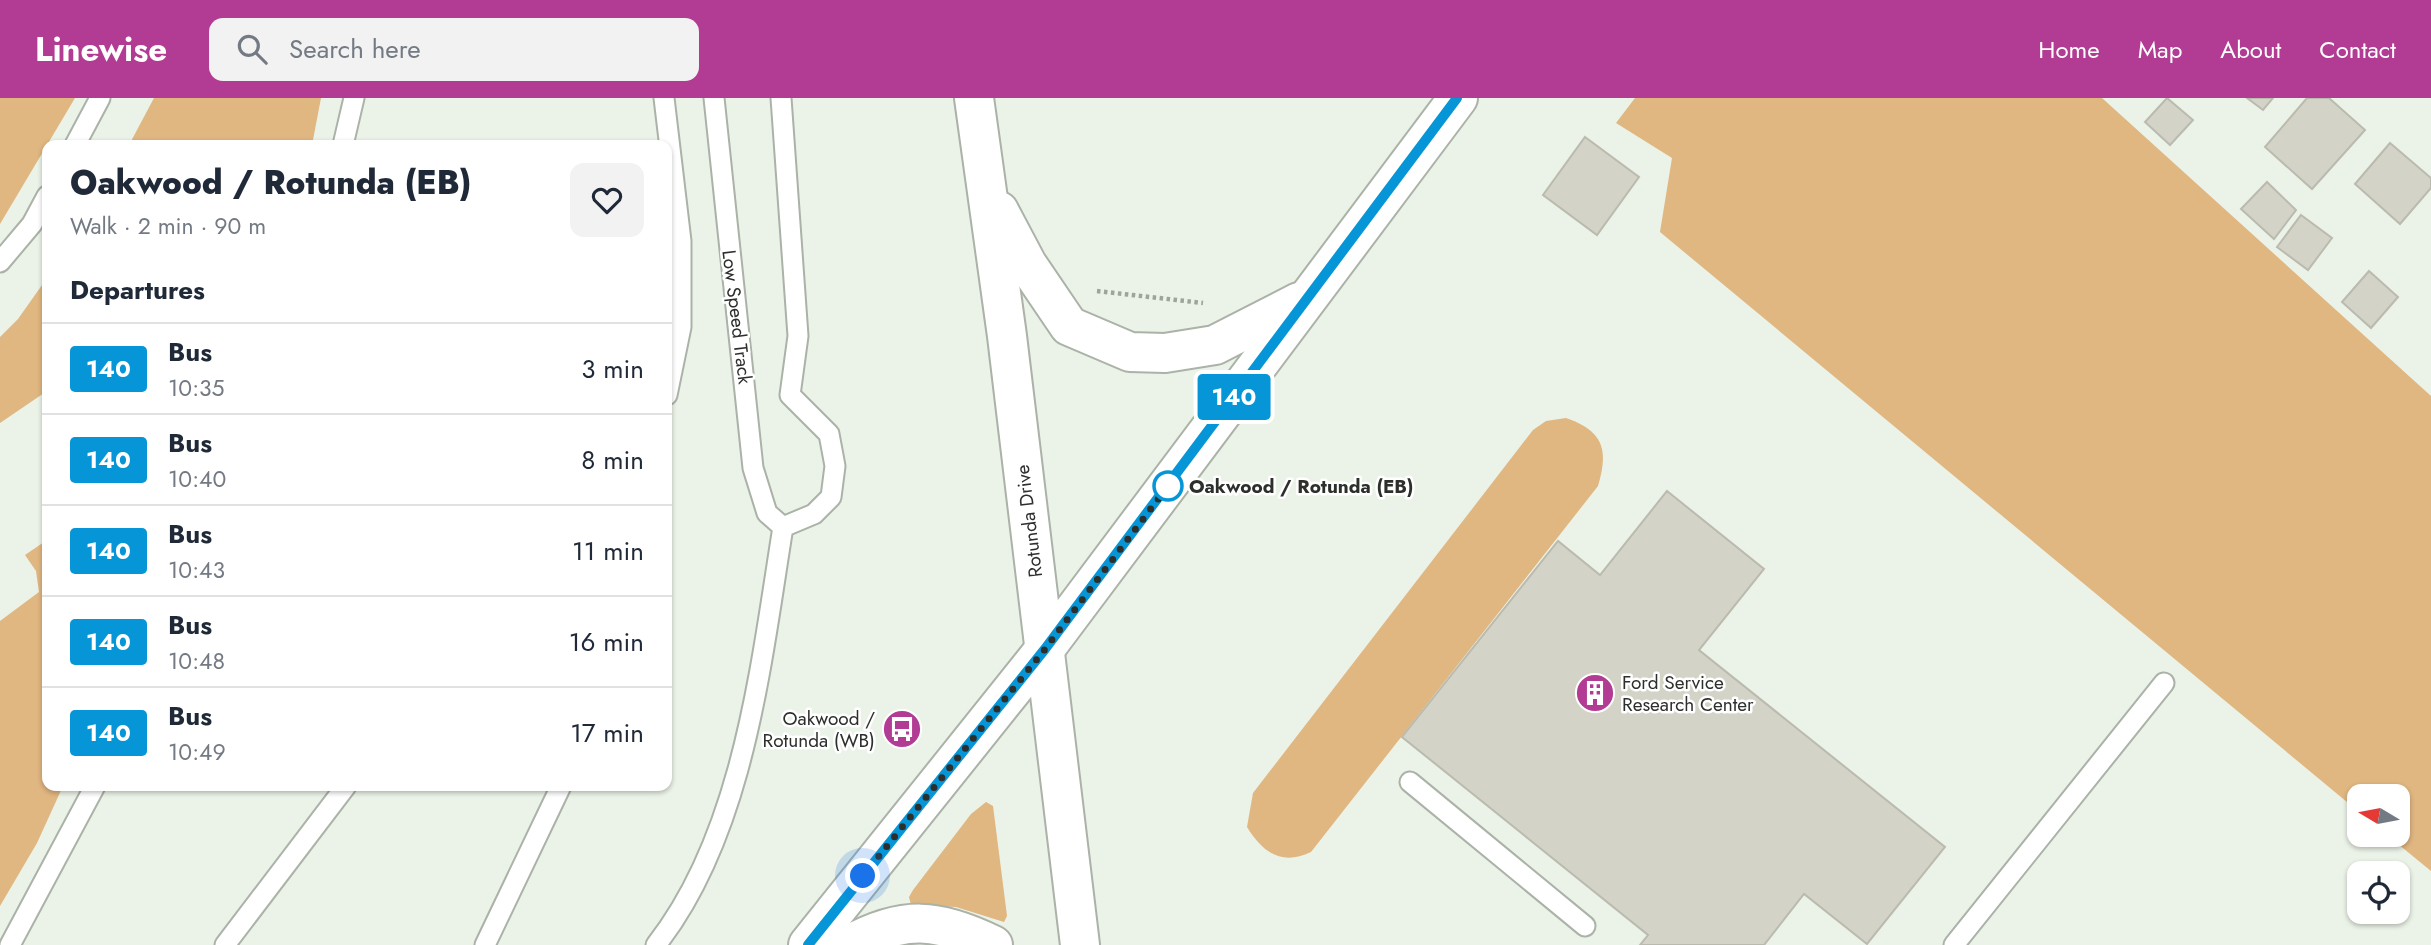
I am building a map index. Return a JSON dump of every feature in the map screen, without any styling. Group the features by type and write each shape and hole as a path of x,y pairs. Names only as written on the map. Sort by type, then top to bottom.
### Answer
{"main road":[{"name":"Rotunda Drive","path":"974,98 1007,335 1080,945"},
{"path":"808,945 1045,649 1458,98"},
{"path":"985,184 1027,264 1069,326 1102,342 1130,352 1166,353 1215,345 1306,299"},
{"path":"849,945 876,930 907,922 934,923 993,945"}],"lane":[{"path":"78,140 100,98"},
{"path":"344,140 354,98"},
{"path":"664,98 669,140"},
{"name":"Low Speed Track","path":"714,98 753,468 767,513 783,527"},
{"path":"656,945 712,849 743,757 783,527 814,514 831,497 835,466 829,434 790,395 798,336 781,98"},
{"path":"672,165 681,241 681,327 672,371"},
{"path":"0,262 32,224 42,205"},
{"path":"1954,945 2117,746 2164,683"},
{"path":"1410,782 1585,926"},
{"path":"10,945 91,791"},
{"path":"225,945 342,791"},
{"path":"485,945 559,791"}],"path":[{"path":"1097,292 1203,303"}],"shaded area":[{"path":"0,98 75,98 50,140 42,140 42,153 0,224"},
{"path":"154,98 321,98 313,140 132,140"},
{"path":"1635,98 2102,98 2431,396 2431,871 2402,847 2410,847 2410,784 2347,784 2347,802 1660,232 1672,158 1616,123"},
{"path":"42,285 42,394 0,423 0,337 18,319"},
{"path":"1566,418 1588,429 1600,443 1603,462 1598,486 1311,852 1291,858 1267,850 1247,827 1253,793 1533,430 1546,421"},
{"path":"42,543 42,791 61,791 37,843 0,906 0,621 39,592 36,571 25,555"},
{"path":"986,802 993,806 1007,916 1004,922 956,907 911,905 909,897 913,890 971,814"}],"building":[{"path":"2167,98 2193,120 2170,145 2145,122"},
{"path":"2247,98 2273,98 2263,110"},
{"path":"2307,98 2329,98 2365,130 2312,189 2265,147"},
{"path":"1585,137 1639,177 1597,235 1543,195"},
{"path":"2390,143 2431,178 2431,188 2400,224 2355,184"},
{"path":"2267,182 2296,210 2274,239 2241,209"},
{"path":"2301,215 2332,238 2308,270 2277,247"},
{"path":"2369,271 2398,297 2371,328 2342,302"},
{"name":"Ford Service Research Center","path":"1667,491 1764,569 1699,650 1945,847 1867,944 1804,894 1764,945 1640,945 1648,935 1402,737 1558,541 1600,575"}],"bus line":[{"name":"140","path":"808,945 1045,649 1457,98"}],"place":[{"name":"Oakwood / Rotunda (EB)","path":"1168,486"},
{"name":"Ford Service Research Center","path":"1595,693"},
{"name":"Oakwood / Rotunda (WB)","path":"902,729"}],"route":[{"path":"863,876 1045,649 1168,486"}]}
